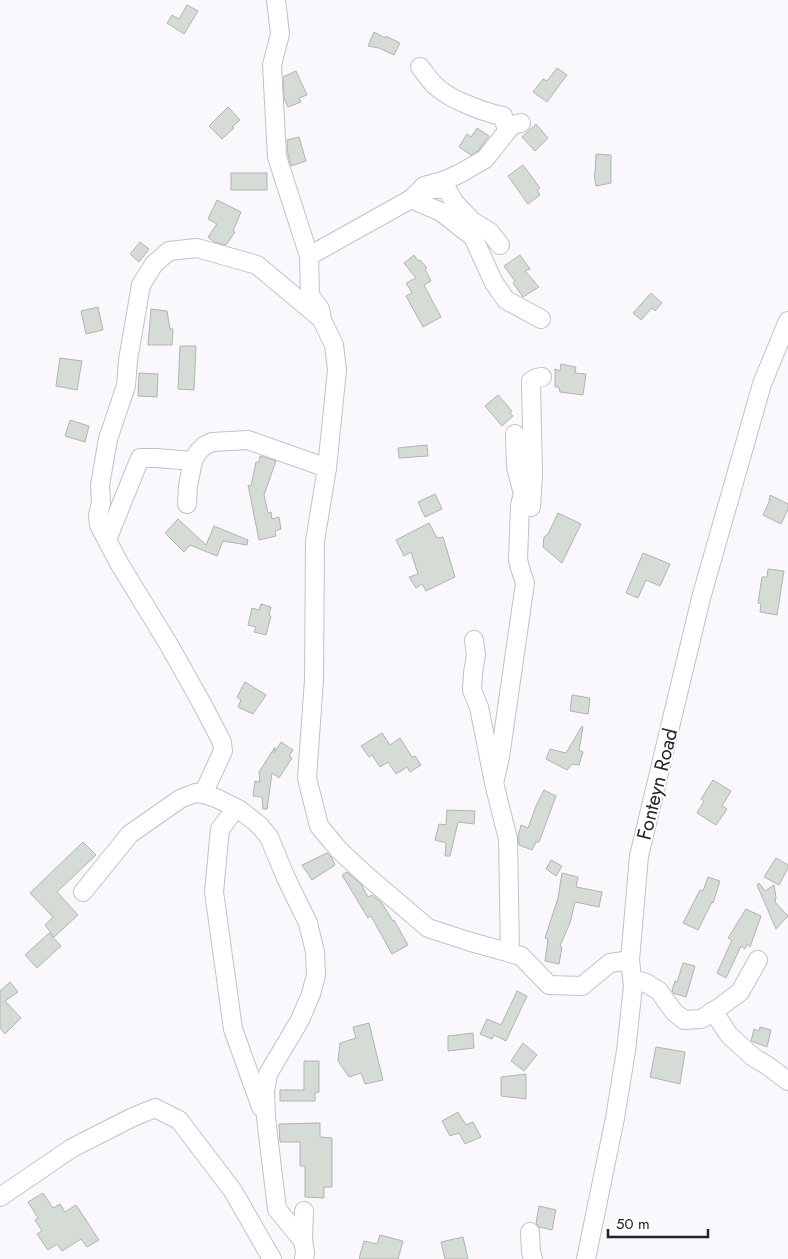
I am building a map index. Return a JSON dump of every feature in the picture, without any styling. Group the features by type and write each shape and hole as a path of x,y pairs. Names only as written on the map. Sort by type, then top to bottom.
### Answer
{"street":[{"path":"276,0 280,34 272,65 276,157 309,256 310,294 320,308 322,320 334,345 337,370 327,468 315,541 314,680 307,778 319,826 339,850 428,928 521,956 549,985 582,986 610,963 630,960"},
{"path":"411,199 424,186 459,174 484,159 514,127 503,116 489,113 438,89 420,67"},
{"path":"309,256 430,189 447,189 454,202 472,221 490,232 500,245"},
{"path":"411,199 441,212 473,237 494,283 506,300 541,319"},
{"path":"203,794 223,751 222,742 201,702 99,526 100,485 108,438 126,386 128,360 141,285 154,264 169,251 197,248 257,265 322,320"},
{"name":"Fonteyn Road","path":"586,1259 616,1118 626,1051 633,986 630,960 639,856 701,598 762,384 788,321"},
{"path":"494,783 500,757 525,583 531,567 530,543 533,475 530,381 542,377"},
{"path":"515,434 516,467 523,494 520,505 518,560 525,583"},
{"path":"187,504 193,461 204,446 212,442 248,440 327,468"},
{"path":"107,540 140,458 193,461"},
{"path":"474,640 476,655 472,690 479,707 494,783 508,840 510,953"},
{"path":"83,892 130,834 180,799 194,794 203,794 216,798 236,808 259,824 269,837 308,923 315,952 316,975 311,994 300,1020 268,1074 265,1091 277,1209 303,1241"},
{"path":"236,808 220,828 214,892 233,1029 267,1121"},
{"path":"632,979 646,983 659,991 674,1012 684,1020 701,1019 740,992 758,960"},
{"path":"713,1011 729,1034 753,1057 788,1081"},
{"path":"0,1197 72,1148 155,1108 179,1120 233,1191 272,1259"},
{"path":"304,1211 304,1259"},
{"path":"530,1232 533,1259"}],"building":[{"path":"187,5 198,11 184,34 167,23 172,15 179,19"},
{"path":"374,32 400,43 394,55 379,48 368,46"},
{"path":"557,68 567,75 547,102 533,92 543,79 547,81"},
{"path":"296,71 307,95 299,98 301,102 288,107 284,99 283,77"},
{"path":"228,107 240,120 222,139 209,126"},
{"path":"536,124 548,138 535,151 522,137"},
{"path":"477,128 489,136 478,151 471,155 459,147 467,134 471,137"},
{"path":"299,137 306,161 291,166 287,140"},
{"path":"596,154 611,155 611,183 596,186 594,174"},
{"path":"523,165 540,188 537,190 540,195 528,204 508,176"},
{"path":"231,173 267,173 267,190 231,190"},
{"path":"217,200 241,212 233,231 235,232 226,245 214,242 208,237 217,224 208,219"},
{"path":"140,242 149,249 139,262 130,254"},
{"path":"414,255 427,268 425,269 431,281 424,285 441,317 423,327 406,296 412,293 406,283 416,278 404,263"},
{"path":"520,255 530,269 525,271 539,287 523,297 513,283 515,281 504,266"},
{"path":"651,293 662,303 655,311 652,308 641,320 633,313"},
{"path":"98,307 103,330 86,334 81,311"},
{"path":"151,309 167,311 170,329 173,329 172,345 148,345"},
{"path":"180,346 196,346 194,390 178,389"},
{"path":"60,358 82,361 77,390 56,386"},
{"path":"561,364 576,367 575,373 586,374 583,395 560,392 559,387 555,387 555,369 560,371"},
{"path":"139,373 158,374 157,397 138,396"},
{"path":"498,395 512,411 510,413 513,416 502,426 485,406"},
{"path":"70,420 89,426 85,442 65,436"},
{"path":"427,445 428,456 399,458 398,448"},
{"path":"260,456 276,461 264,495 268,513 271,512 272,519 279,517 281,529 275,531 276,536 259,540 248,485 251,486 256,462 259,462"},
{"path":"435,494 442,509 425,517 418,502"},
{"path":"770,495 788,504 788,509 781,524 763,515"},
{"path":"558,513 581,524 562,563 543,547 544,537 548,534"},
{"path":"178,519 206,545 214,526 248,540 247,545 223,541 217,556 190,545 184,552 165,533"},
{"path":"429,523 437,538 443,537 455,577 426,591 422,584 416,588 409,577 418,574 411,552 404,556 396,540"},
{"path":"643,553 670,564 660,586 646,580 638,598 626,593"},
{"path":"768,569 784,571 777,615 760,612 761,604 758,603 762,577 767,577"},
{"path":"261,604 271,607 269,615 271,616 266,635 254,632 256,627 248,625 252,608 259,610"},
{"path":"245,682 266,695 253,714 238,707 241,700 237,697"},
{"path":"572,695 590,698 588,714 570,711"},
{"path":"582,726 579,750 583,752 579,765 572,764 567,770 546,759 550,749 566,753"},
{"path":"382,733 390,745 400,738 412,757 415,756 421,765 410,772 407,767 396,774 388,762 380,767 372,755 369,757 361,746"},
{"path":"281,742 293,750 289,756 292,758 279,778 272,773 267,809 263,809 262,797 253,796 255,781 260,782 259,772 275,747 274,753"},
{"path":"713,780 731,791 722,806 727,809 716,825 697,813 704,801 701,799"},
{"path":"544,790 556,796 539,842 536,842 532,850 519,845 518,836 521,825 528,828"},
{"path":"447,810 475,811 474,824 458,822 450,856 445,856 446,843 435,840 439,824 446,825"},
{"path":"83,842 96,855 57,892 78,915 54,937 45,925 53,917 30,893"},
{"path":"327,853 335,865 312,880 302,865"},
{"path":"776,858 788,865 779,885 764,877"},
{"path":"551,860 562,866 556,876 546,869"},
{"path":"347,872 361,884 368,897 372,895 381,902 408,945 392,954 371,916 368,918 342,875"},
{"path":"562,873 578,877 576,887 602,892 599,907 575,902 570,923 560,946 562,947 559,964 545,961 548,939 545,938 558,898"},
{"path":"708,877 720,881 713,903 698,930 683,923 700,890 703,891"},
{"path":"759,883 765,891 774,885 775,902 788,916 776,929 757,885"},
{"path":"746,909 761,916 750,947 747,944 745,949 741,946 726,978 717,973 732,940 728,938"},
{"path":"49,933 61,946 37,968 25,955"},
{"path":"683,963 695,966 686,997 673,993 672,990 675,981 677,982"},
{"path":"10,982 18,992 5,1001 21,1018 5,1034 0,1028 0,991"},
{"path":"517,991 527,996 506,1041 494,1035 492,1039 480,1034 487,1019 501,1025"},
{"path":"369,1023 383,1080 365,1084 361,1073 349,1077 338,1061 340,1043 356,1038 353,1027"},
{"path":"760,1027 771,1030 767,1047 751,1041 754,1029 759,1031"},
{"path":"473,1033 474,1048 448,1051 448,1036"},
{"path":"523,1043 537,1055 524,1071 511,1061"},
{"path":"656,1047 685,1052 680,1084 650,1077"},
{"path":"304,1061 319,1061 319,1092 315,1093 315,1101 280,1101 280,1090 304,1090"},
{"path":"526,1074 526,1099 501,1096 501,1077"},
{"path":"458,1112 466,1125 473,1122 481,1137 465,1144 459,1133 450,1136 442,1121"},
{"path":"320,1123 320,1137 332,1138 332,1187 324,1187 324,1198 305,1197 305,1166 300,1166 300,1142 280,1142 279,1124"},
{"path":"43,1193 53,1208 60,1204 65,1212 76,1205 99,1240 87,1247 81,1239 62,1251 57,1244 48,1250 37,1234 42,1231 35,1220 38,1218 28,1202"},
{"path":"539,1206 556,1210 552,1230 539,1227 536,1223"},
{"path":"380,1235 403,1241 398,1259 359,1259 364,1241 377,1244"},
{"path":"463,1237 468,1259 445,1259 441,1242"}]}
